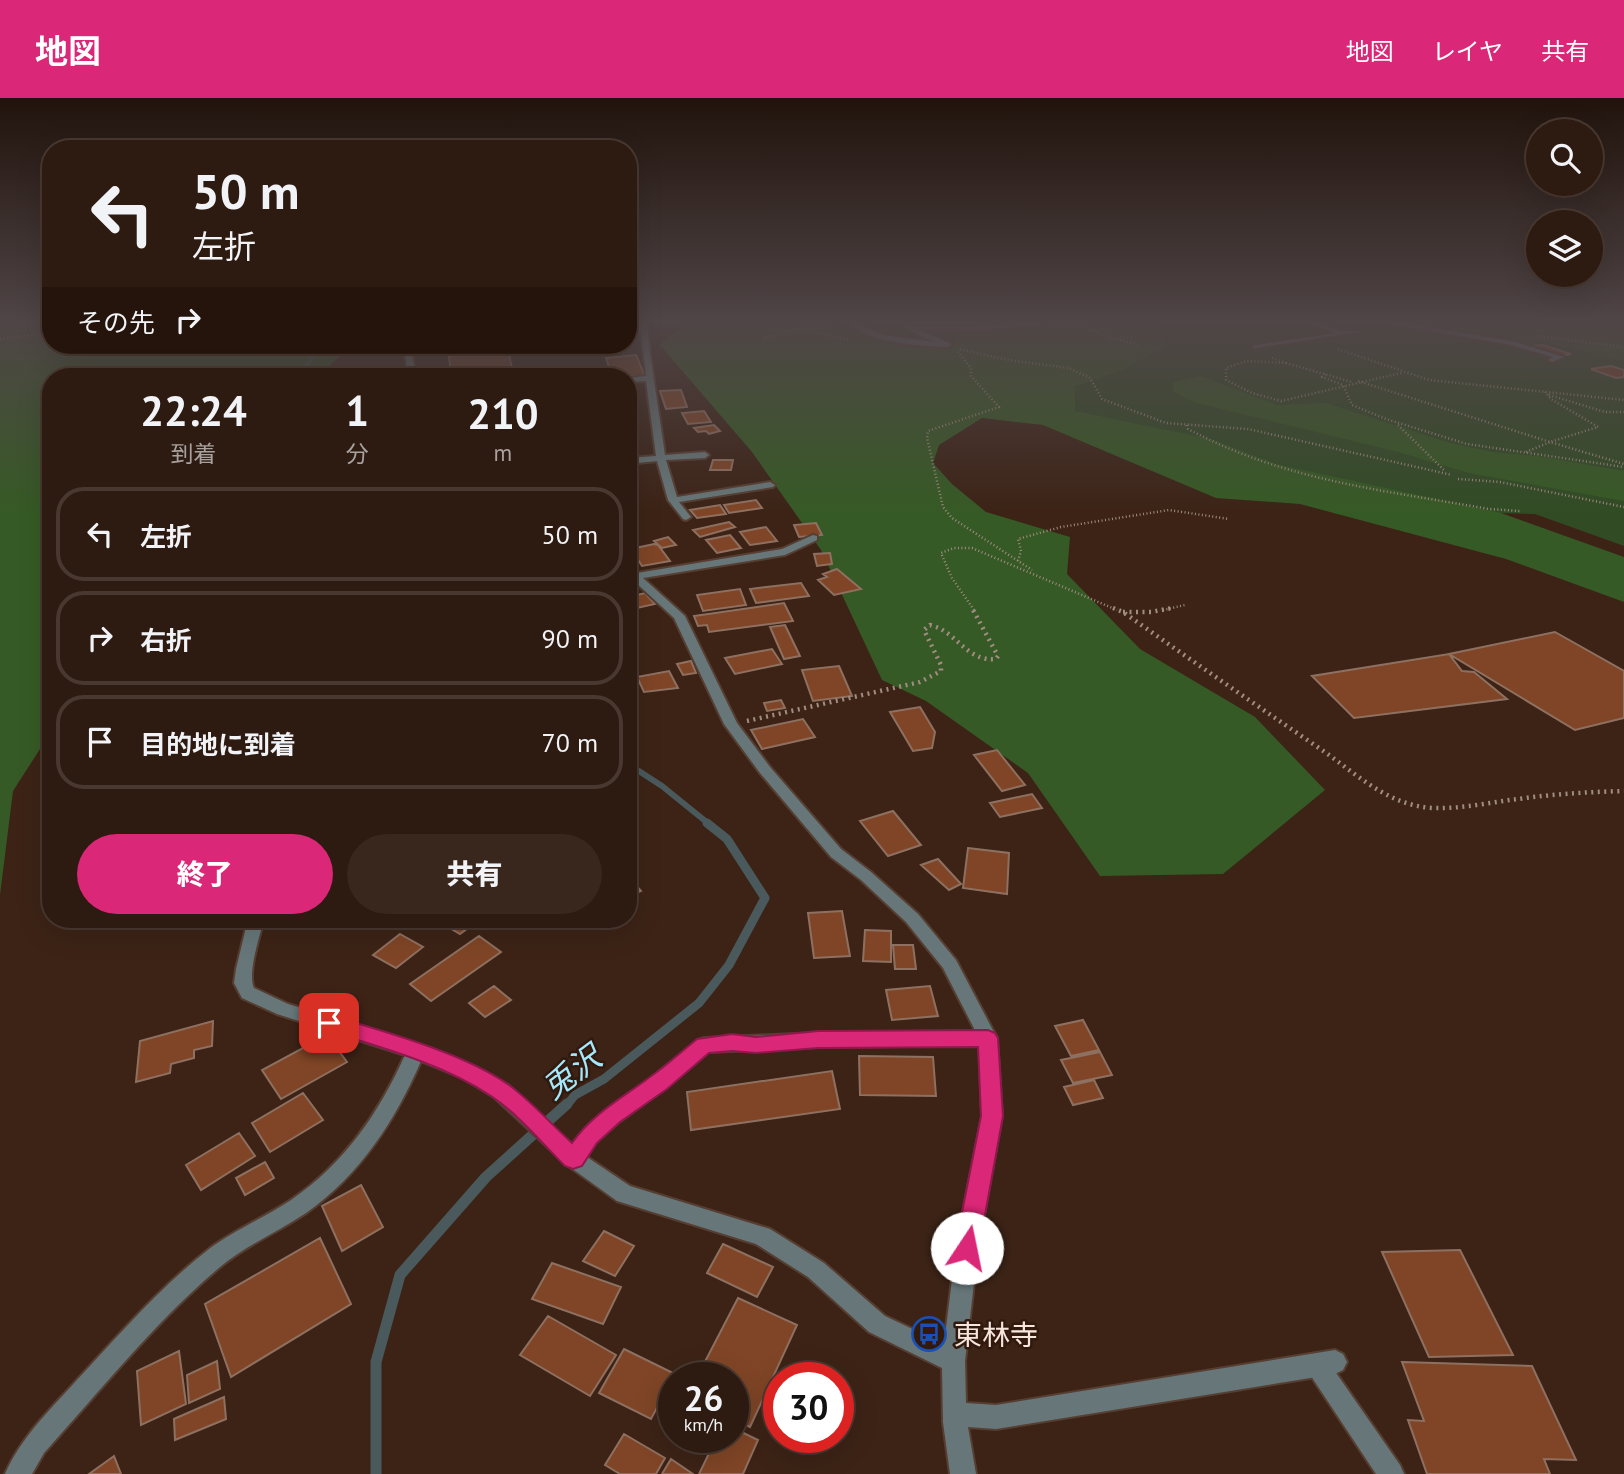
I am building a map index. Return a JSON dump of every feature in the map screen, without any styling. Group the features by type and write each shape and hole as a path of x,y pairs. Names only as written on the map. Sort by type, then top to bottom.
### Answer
{"street":[{"path":"651,384 661,458 673,500 685,517"},
{"path":"637,460 705,455"},
{"path":"673,500 770,485"},
{"path":"637,573 785,552 813,538"},
{"path":"637,580 679,616 731,724 765,770 836,853 912,918 950,964 988,1038 992,1116 967,1248 953,1361 955,1414 963,1474"},
{"path":"254,928 244,969 243,984 248,993 283,1009 416,1051 482,1080 502,1091 573,1159 624,1194 762,1236 816,1270 877,1324 953,1361"},
{"path":"573,1159 589,1136 704,1045 756,1045 818,1040 988,1038"},
{"path":"18,1474 35,1444 176,1292 216,1256 299,1206 336,1178 371,1137 398,1094 416,1051"},
{"path":"955,1414 996,1417 1326,1363 1391,1474"}],"path":[{"path":"978,384 999,407 928,431 927,438 943,507 952,518 1044,578"},
{"path":"1093,384 1100,397 1115,406 1167,423 1248,429 1452,475"},
{"path":"1234,384 1252,393 1281,401 1343,385 1352,405 1395,422 1467,444 1624,466"},
{"path":"1368,384 1624,466"},
{"path":"1468,384 1624,400"},
{"path":"1525,452 1598,427 1545,391"},
{"path":"1548,395 1605,412 1624,412"},
{"path":"1395,422 1445,471"},
{"path":"1187,425 1188,429 1217,445 1305,476 1489,509 1520,512"},
{"path":"1458,479 1500,482 1624,507"},
{"path":"1018,561 1021,551 1017,539 1061,527 1169,510 1229,519"},
{"path":"731,724 929,679 941,671 924,630 930,625 942,626 964,649 985,661 996,659 998,656 979,618 944,565 941,553 946,550 972,548 1123,612 1252,704 1312,743 1369,786 1401,803 1433,808 1458,807 1570,792 1624,791"},
{"path":"1123,612 1151,612 1185,605"}],"green space":[{"path":"0,384 42,384 42,746 13,791 0,895"},
{"path":"694,384 1080,384 1075,386 1075,411 1211,439 1276,464 1501,513 1624,557 1624,602 1506,559 1300,504 1216,498 1043,425 982,418 939,445 933,463 952,484 986,512 1070,537 1067,574 1140,649 1255,717 1325,790 1223,874 1100,876 1028,773 926,701 882,680 821,550 752,452"},
{"path":"961,384 1624,384 1624,546 1535,514 1495,513 1362,487 1038,410"},
{"path":"1173,384 1223,384 1277,405 1326,403 1447,442 1492,452 1538,456 1624,471 1624,501 1469,473 1398,452 1193,402 1173,391"}],"building":[{"path":"681,390 687,407 666,409 660,391"},
{"path":"704,411 711,422 688,424 682,413"},
{"path":"714,425 720,431 709,434 706,431 698,432 694,428"},
{"path":"713,460 733,460 731,470 710,470"},
{"path":"756,500 762,508 729,513 724,505"},
{"path":"720,505 726,514 697,518 690,510"},
{"path":"729,522 735,527 700,537 693,530"},
{"path":"816,523 822,535 799,537 794,525"},
{"path":"766,527 777,541 750,545 740,532"},
{"path":"730,535 741,548 717,553 706,540"},
{"path":"668,537 676,545 662,548 654,541"},
{"path":"658,545 670,561 642,566 637,558 637,548"},
{"path":"830,553 832,564 817,566 814,554"},
{"path":"837,569 861,589 834,595 818,580 827,577 823,574"},
{"path":"801,583 809,596 756,603 750,589"},
{"path":"740,589 746,605 703,611 697,595"},
{"path":"645,593 655,604 637,608 637,595"},
{"path":"784,603 793,621 709,632 707,625 698,626 694,616"},
{"path":"785,625 800,656 784,659 770,627"},
{"path":"1555,632 1624,671 1624,718 1575,730 1449,654"},
{"path":"772,649 782,664 735,674 725,658"},
{"path":"1449,654 1462,671 1474,672 1507,699 1354,718 1312,676"},
{"path":"691,661 696,673 683,675 677,664"},
{"path":"839,666 852,696 813,701 802,670"},
{"path":"669,671 678,688 644,692 637,677"},
{"path":"781,700 785,708 767,711 764,703"},
{"path":"920,707 935,732 932,748 913,751 890,712"},
{"path":"803,719 815,737 762,749 751,730"},
{"path":"997,750 1025,785 1002,791 974,755"},
{"path":"1032,794 1042,808 1000,817 990,803"},
{"path":"893,811 921,845 888,856 860,821"},
{"path":"968,848 1009,853 1007,894 963,888"},
{"path":"938,859 961,884 949,890 921,865"},
{"path":"842,911 850,956 814,958 808,913"},
{"path":"450,928 468,928 460,934"},
{"path":"865,930 891,931 891,962 863,961"},
{"path":"400,934 423,947 396,968 373,955"},
{"path":"479,936 501,952 431,1001 410,984"},
{"path":"893,945 913,945 916,969 895,969"},
{"path":"494,986 511,1000 485,1017 469,1003"},
{"path":"930,986 938,1016 892,1020 886,990"},
{"path":"1083,1020 1099,1050 1071,1056 1055,1026"},
{"path":"213,1021 212,1046 194,1050 194,1058 171,1064 170,1073 136,1082 140,1041"},
{"path":"327,1035 347,1062 281,1099 262,1070"},
{"path":"1100,1052 1112,1075 1073,1083 1061,1060"},
{"path":"859,1056 933,1057 936,1096 860,1095"},
{"path":"832,1071 840,1109 691,1130 687,1092"},
{"path":"1094,1080 1103,1098 1073,1105 1064,1087"},
{"path":"303,1093 323,1120 270,1152 252,1123"},
{"path":"239,1133 255,1156 201,1190 186,1165"},
{"path":"265,1162 274,1178 245,1195 236,1178"},
{"path":"361,1185 383,1227 342,1251 322,1206"},
{"path":"604,1231 634,1246 615,1276 583,1261"},
{"path":"320,1238 351,1304 231,1377 205,1304"},
{"path":"723,1244 773,1267 757,1297 707,1273"},
{"path":"1460,1250 1513,1355 1429,1357 1382,1252"},
{"path":"552,1263 621,1287 603,1324 532,1299"},
{"path":"738,1298 797,1325 780,1362 763,1362 763,1399 750,1427 749,1362 705,1362"},
{"path":"548,1316 616,1355 590,1396 520,1355"},
{"path":"624,1349 658,1366 658,1406 651,1419 599,1393"},
{"path":"179,1351 186,1404 141,1425 137,1371"},
{"path":"217,1361 220,1389 189,1403 187,1375"},
{"path":"1402,1362 1532,1366 1576,1460 1544,1459 1550,1474 1427,1474 1408,1420 1424,1421"},
{"path":"224,1397 226,1419 175,1440 174,1419"},
{"path":"624,1434 665,1458 656,1474 620,1474 605,1465"},
{"path":"749,1436 758,1440 743,1474 699,1474 709,1453 749,1453"},
{"path":"114,1456 121,1474 89,1474"},
{"path":"671,1459 693,1474 662,1474"}],"waterway":[{"name":"兎沢","path":"637,770 662,786 709,824"},
{"name":"兎沢","path":"566,1106 575,1095 604,1079 699,1003 729,965 765,898 727,839 707,823"},
{"name":"兎沢","path":"376,1474 376,1362 400,1275 486,1177 567,1104"}],"place":[{"name":"東林寺","path":"929,1334"}],"route":[{"path":"329,1023 394,1043 472,1074 502,1091 573,1159 589,1136 704,1045 756,1045 818,1040 988,1038 992,1116 967,1248"}]}
